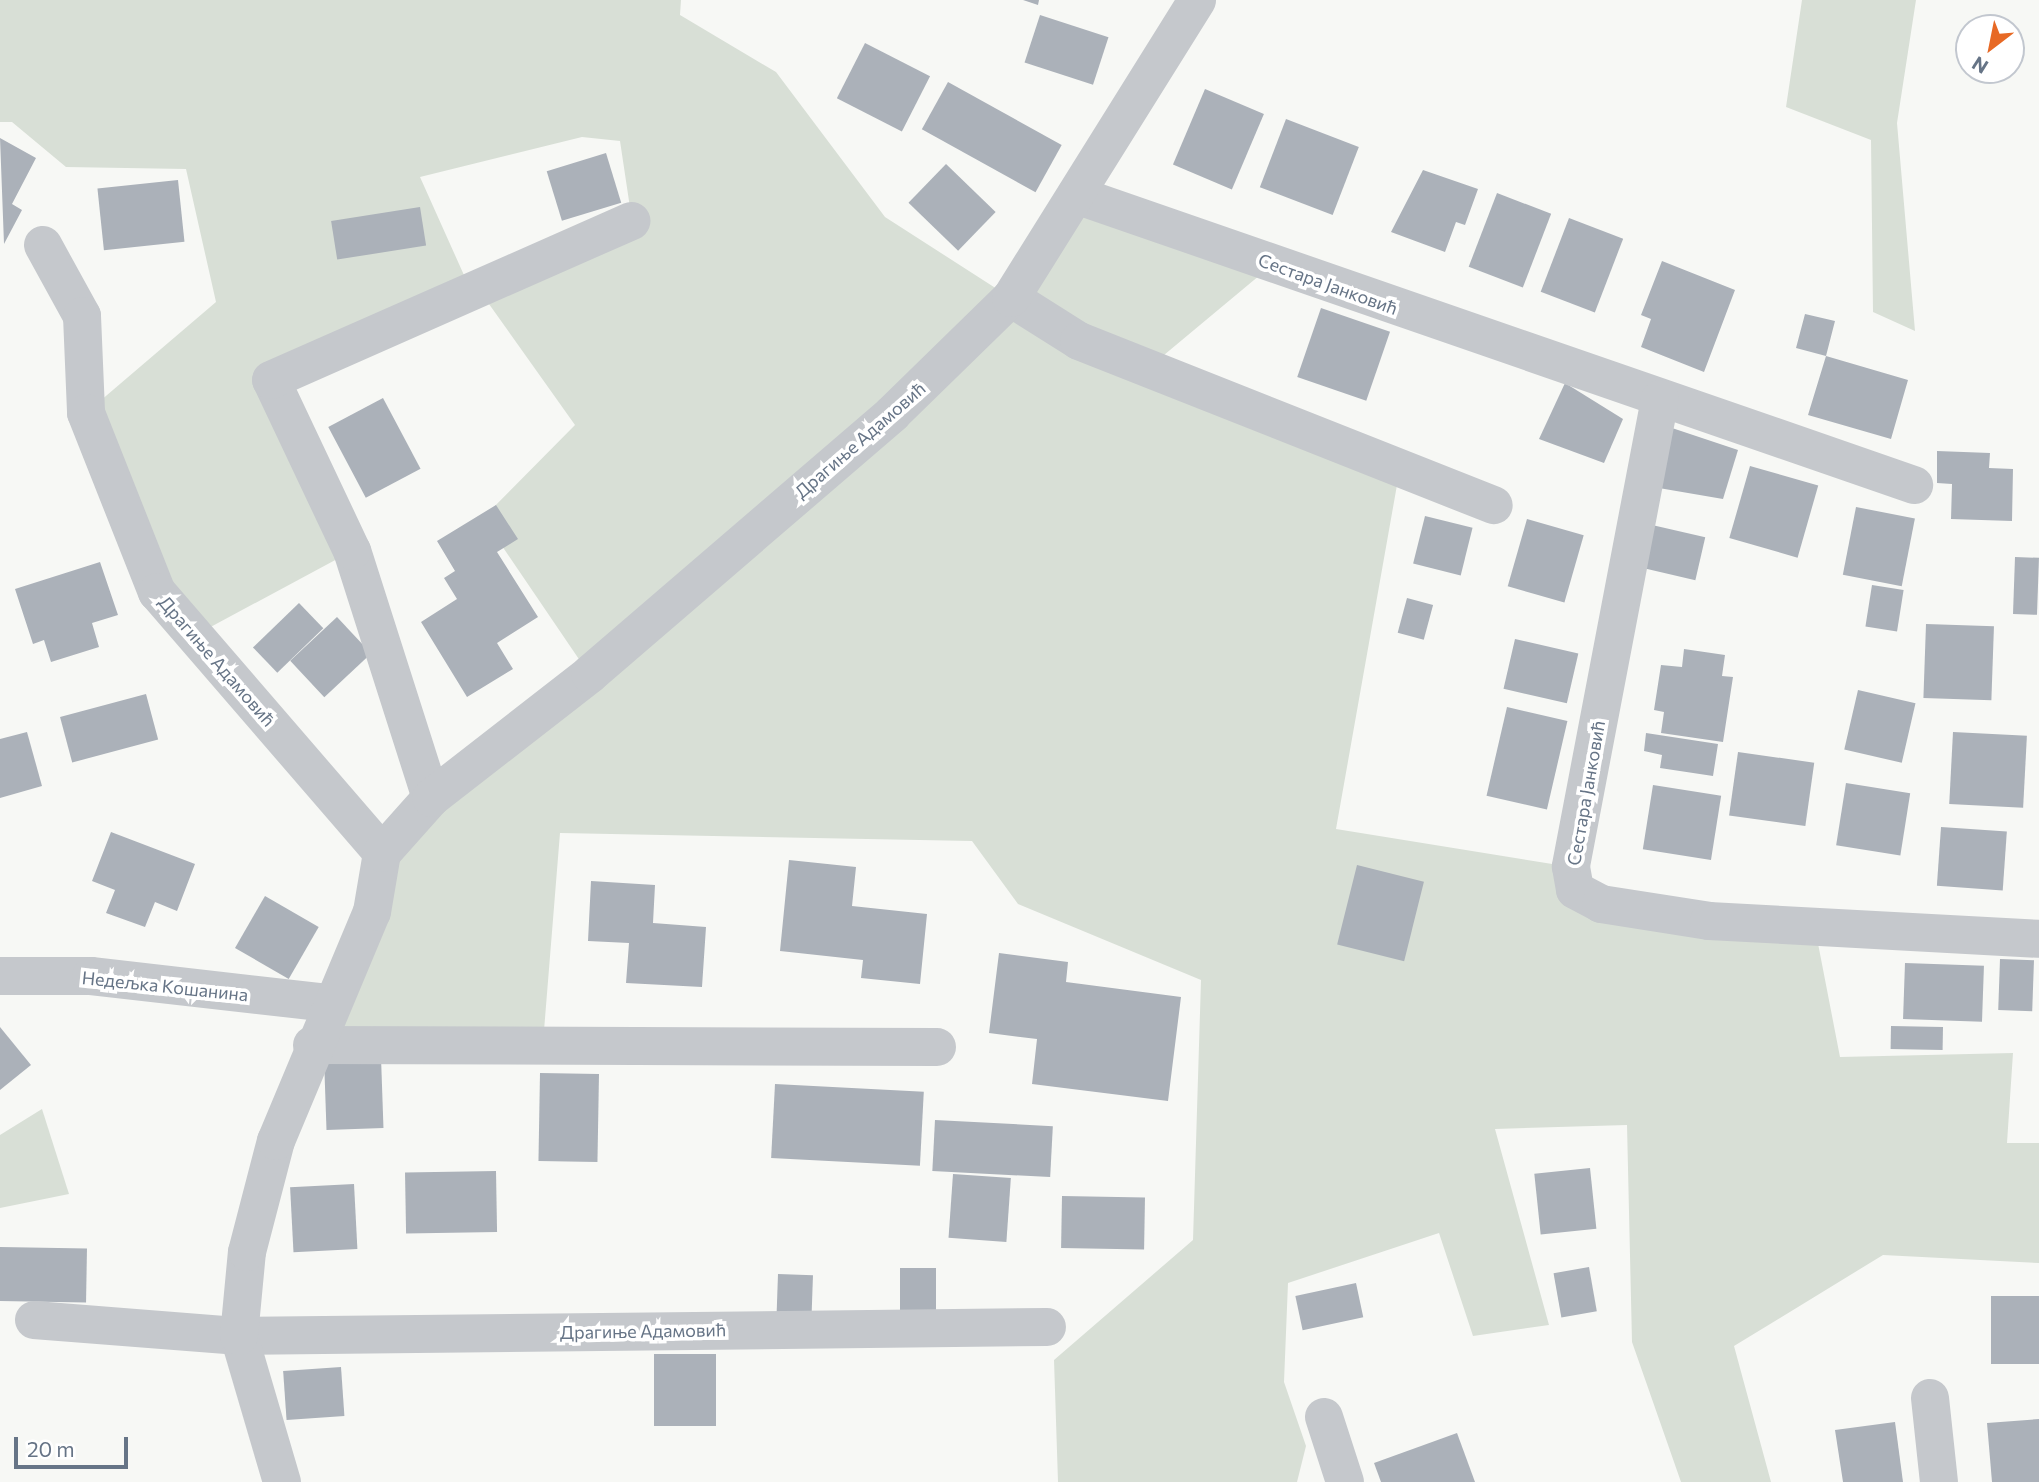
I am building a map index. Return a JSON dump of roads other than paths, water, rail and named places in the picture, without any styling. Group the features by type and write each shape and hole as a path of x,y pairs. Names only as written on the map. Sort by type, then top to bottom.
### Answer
{"street":[{"name":"Драгиње Адамовић","path":"43,245 82,316 86,413 157,592 382,853 431,797 590,674 892,414 1011,298 1197,0"},
{"name":"Сестара Јанковић","path":"1076,195 1914,485"},
{"path":"431,797 352,551 271,380 632,221"},
{"path":"1011,298 1079,341 1494,506"},
{"name":"Сестара Јанковић","path":"1660,399 1571,867 1575,890 1601,904 1709,921 2039,939"},
{"path":"282,1482 239,1336 247,1252 276,1141 329,1003 372,912 382,853"},
{"name":"Недељка Кошанина","path":"0,976 91,976 329,1003"},
{"path":"312,1045 937,1047"},
{"name":"Драгиње Адамовић","path":"34,1320 239,1336 1047,1327"},
{"path":"1930,1398 1939,1482"},
{"path":"1324,1416 1345,1482"}]}
